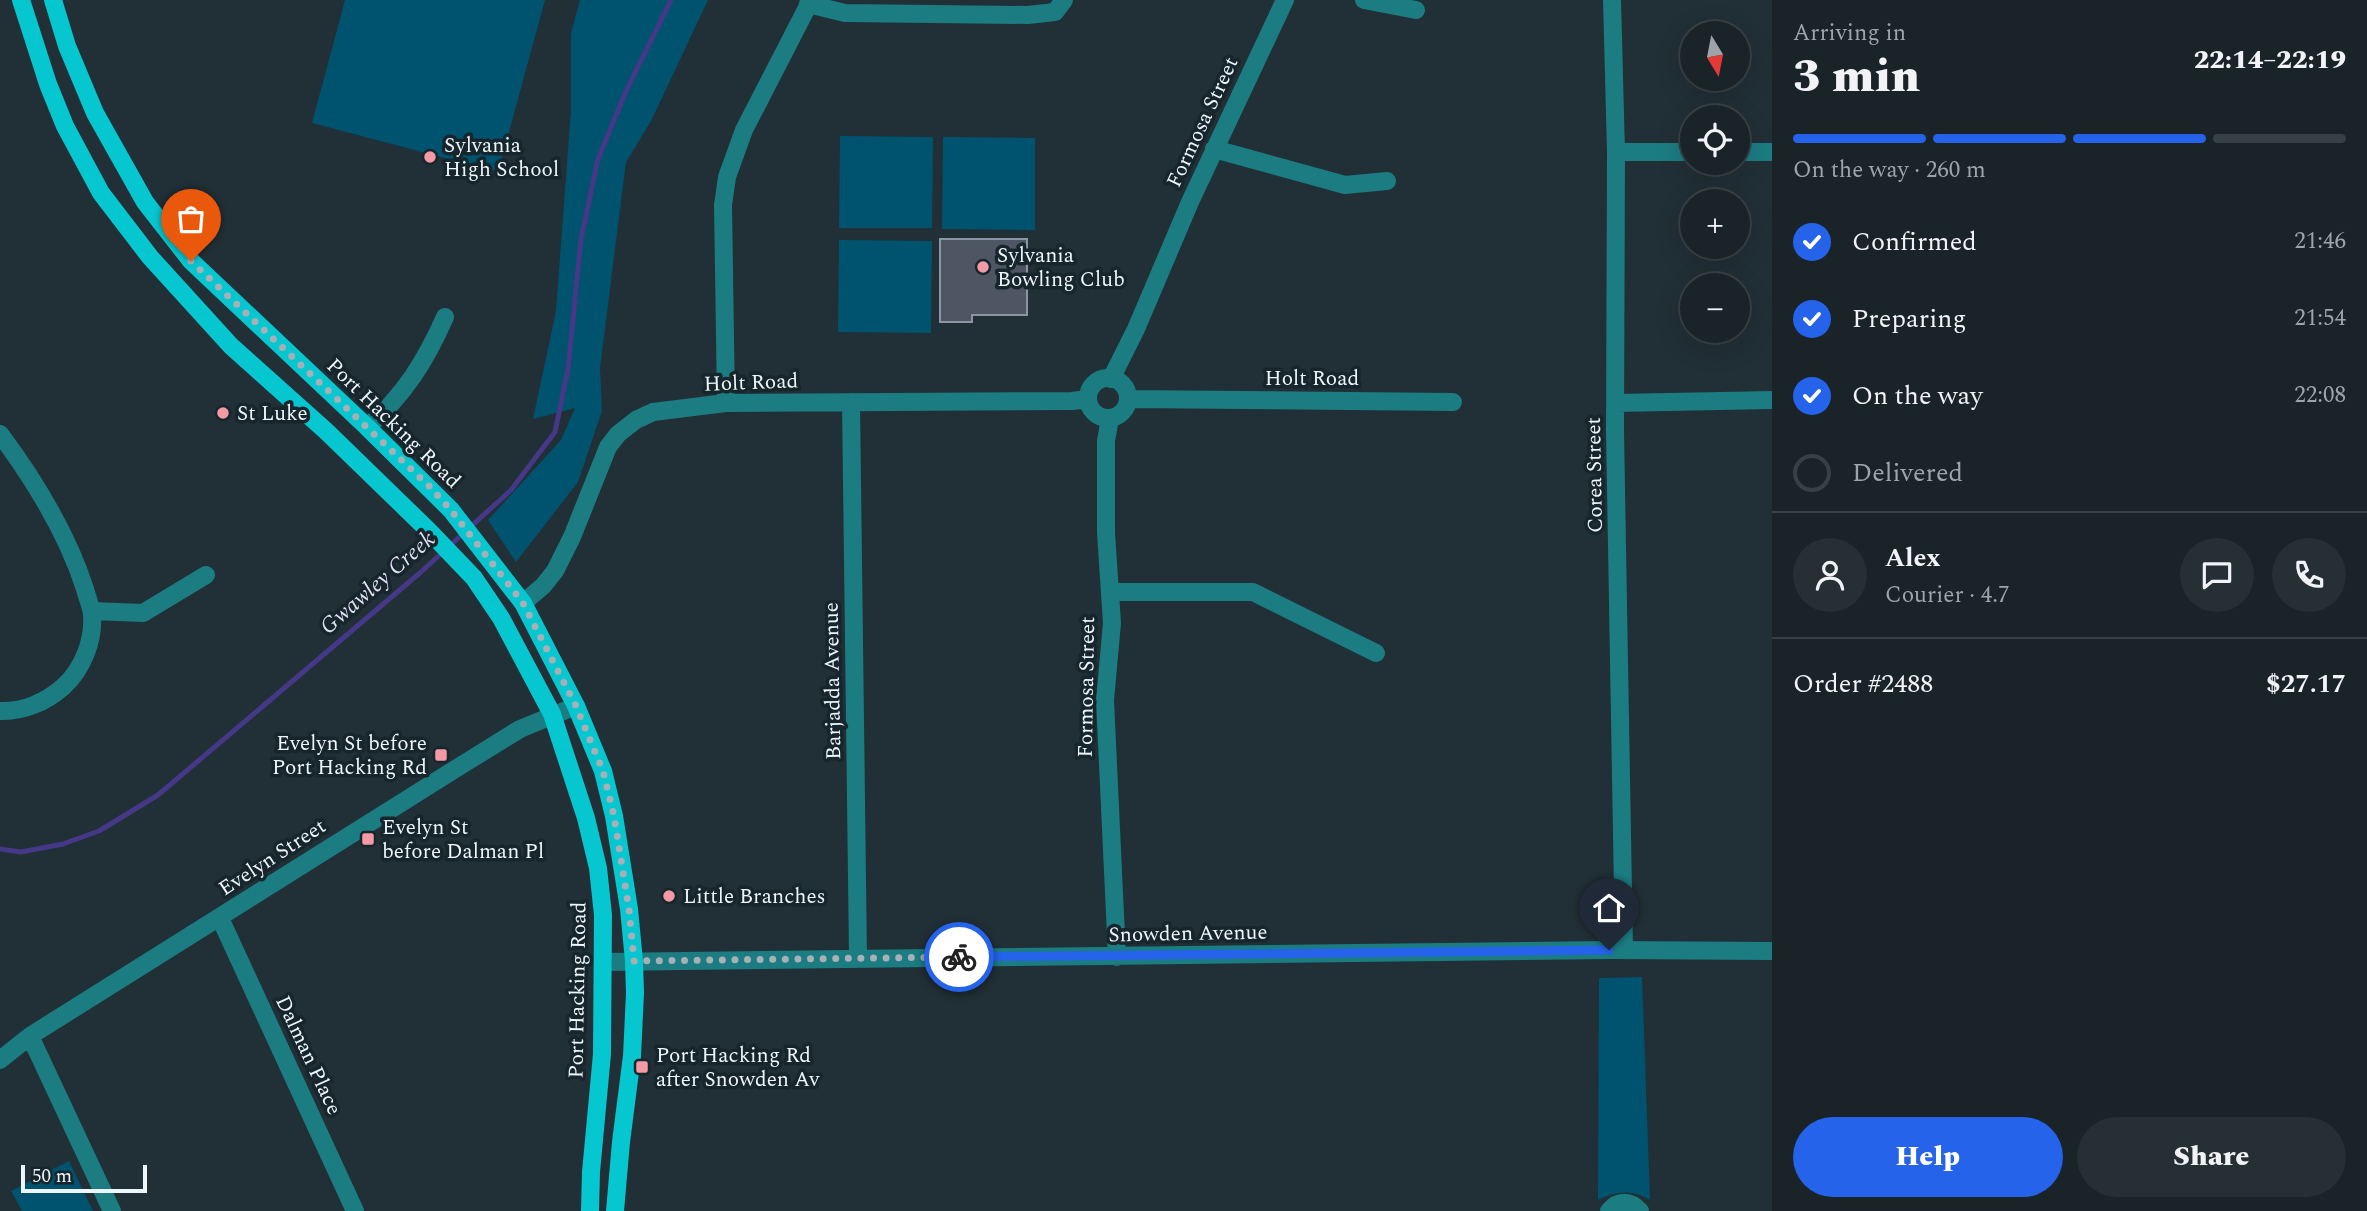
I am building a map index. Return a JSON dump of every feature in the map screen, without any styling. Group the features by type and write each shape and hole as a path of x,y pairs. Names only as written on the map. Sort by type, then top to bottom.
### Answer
{"main road":[{"name":"Port Hacking Road","path":"21,0 65,126 109,204 150,257 231,346 326,431 474,578 488,595 552,715 586,818 598,868 603,915 602,1054 590,1211"},
{"name":"Port Hacking Road","path":"53,0 67,46 95,113 145,202 191,261 450,509 523,603 576,706 603,771 614,816 629,909 634,961 632,1056 615,1211"}],"street":[{"path":"726,403 723,205 727,177 744,130 810,2 845,13 1028,15 1055,12 1064,0"},
{"name":"Formosa Street","path":"1111,379 1136,329 1214,149 1285,0"},
{"path":"1364,0 1416,10"},
{"name":"Corea Street","path":"1612,0 1624,950"},
{"path":"1214,149 1345,185 1387,181"},
{"path":"1616,152 1680,152"},
{"path":"1750,152 1772,152"},
{"path":"367,427 390,408 429,353 444,317"},
{"path":"1105,379 1117,380 1126,388 1128,399 1125,410 1110,418 1102,418 1095,413 1088,399 1095,383 1105,379"},
{"name":"Holt Road","path":"523,603 543,586 555,571 572,537 601,459 618,434 636,420 653,412 726,403 1088,399"},
{"name":"Holt Road","path":"1128,399 1453,402"},
{"path":"1616,403 1772,400"},
{"name":"Barjadda Avenue","path":"851,402 858,958"},
{"name":"Formosa Street","path":"1110,418 1106,442 1106,507 1112,623 1105,699 1117,957"},
{"path":"0,434 32,477 77,564 92,611 87,651 69,682 38,703 12,712 0,711"},
{"path":"92,611 143,613 206,575"},
{"path":"1110,592 1253,592 1376,653"},
{"name":"Evelyn Street","path":"0,1060 30,1036 487,749 520,729 576,706"},
{"name":"Dalman Place","path":"220,918 355,1211"},
{"name":"Snowden Avenue","path":"604,962 1624,950 1772,951"},
{"path":"30,1036 112,1211"},
{"path":"1609,1211 1623,1202 1640,1211"}],"shaded area":[{"path":"345,0 545,0 498,172 312,123"},
{"path":"580,0 708,0 651,121 626,162 600,368 602,411 578,482 516,562 488,520 561,440 575,408 533,419 556,311 571,110 571,33"},
{"path":"840,136 933,137 932,228 839,228"},
{"path":"943,137 1035,138 1035,230 942,229"},
{"path":"839,240 932,241 931,333 838,332"},
{"path":"1642,977 1650,1200 1624,1192 1598,1200 1599,978"},
{"path":"69,1161 93,1211 22,1211 11,1191"}],"building":[{"name":"Sylvania Bowling Club","path":"940,239 1027,239 1027,315 972,315 972,322 940,322"}],"waterway":[{"name":"Gwawley Creek","path":"0,849 21,852 63,844 99,831 158,795 421,572 511,490 555,432 568,369 581,239 598,159 626,91 671,0"}],"way so far":[{"path":"191,261 430,487 523,603 576,706 603,771 622,860 634,961 959,957"}],"place":[{"name":"Sylvania High School","path":"430,157"},
{"name":"Sylvania Bowling Club","path":"983,267"},
{"name":"St Luke","path":"223,413"},
{"name":"Evelyn St before Port Hacking Rd","path":"441,755"},
{"name":"Evelyn St before Dalman Pl","path":"368,839"},
{"name":"Little Branches","path":"669,896"},
{"name":"Port Hacking Rd after Snowden Av","path":"642,1067"}],"route":[{"path":"959,957 1609,950"}]}
